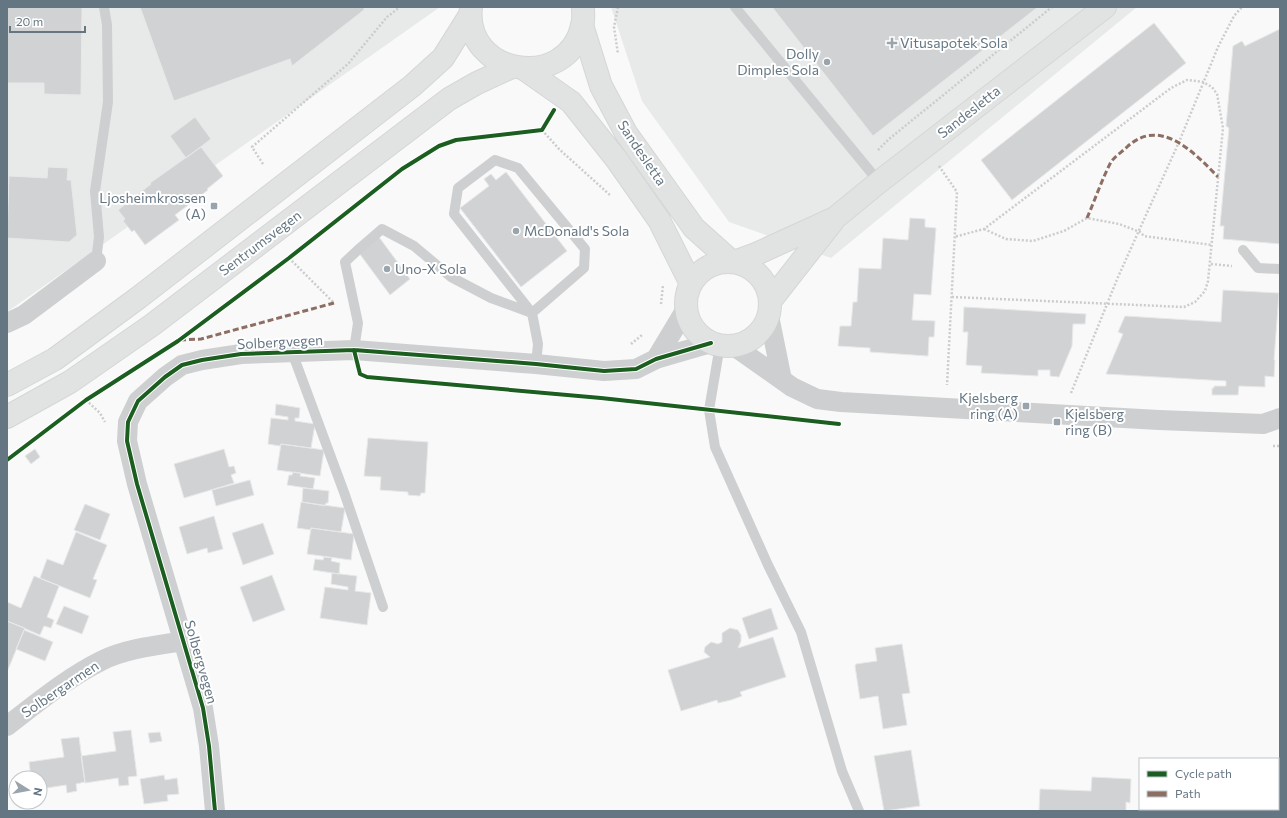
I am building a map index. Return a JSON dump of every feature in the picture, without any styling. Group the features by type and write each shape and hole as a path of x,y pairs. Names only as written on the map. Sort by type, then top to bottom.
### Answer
{"street":[{"name":"Sandesletta","path":"686,309 687,296 691,284 701,271 716,263 733,262 756,254 835,218 879,182 1105,7"},
{"path":"470,11 473,33 482,48 495,60 518,68"},
{"path":"7,385 55,359 138,298 412,86 443,58 470,11"},
{"name":"Sandesletta","path":"583,16 600,86 626,133 694,228 733,262 752,268 765,282 770,308"},
{"name":"Sentrumsvegen","path":"7,417 70,382 152,325 449,99 477,83 518,68 540,68 561,57 577,40 583,16"},
{"name":"Sandesletta","path":"518,68 570,102 616,160 659,220 691,284"},
{"name":"Sandesletta","path":"722,345 746,342 756,336 764,327 770,308 835,218"},
{"path":"7,323 24,314 96,261"},
{"path":"770,308 782,380"},
{"path":"686,309 690,322 699,334 722,345 792,387 817,399 841,402 1263,424 1280,418"},
{"path":"656,359 686,309"},
{"name":"Solbergvegen","path":"216,811 210,746 204,708 137,484 128,449 126,431 132,411 138,401 150,389 182,365 202,360 241,354 354,350 536,364 604,371 636,369 656,359 722,345"},
{"name":"Solbergarmen","path":"7,726 61,685 102,661 149,646 184,642"}],"lane":[{"path":"96,261 99,237 95,191 108,102 107,25 104,7"},
{"path":"734,7 879,182"},
{"path":"532,313 584,268 585,249 518,168 495,160 458,188 454,214 532,313 538,344 536,364"},
{"path":"354,350 358,324 345,262 382,229 414,246 451,277 491,298 532,313"},
{"path":"1243,250 1258,268 1280,269"},
{"path":"722,345 708,410 715,448 768,565 801,632 842,771 859,811"},
{"path":"292,352 345,494 383,607"}],"path":[{"path":"263,164 252,147 348,64 387,17 400,7"},
{"path":"618,7 614,27 619,58"},
{"path":"864,165 889,139 1052,7"},
{"path":"1068,399 1107,303 1140,232 1221,41 1234,16 1242,7"},
{"path":"952,297 1184,307 1195,302 1205,291 1208,281 1212,245 1222,128 1217,94 1212,86 1203,82 1187,80 1171,88 984,229 954,236"},
{"path":"535,131 542,130 546,123"},
{"path":"936,163 957,192 947,389"},
{"path":"984,229 1006,239 1033,241 1064,231 1088,218 1119,224 1140,232 1144,236 1212,245"},
{"path":"283,263 295,254"},
{"path":"80,404 92,396"}],"shaded area":[{"path":"7,7 440,7 7,312"},
{"path":"611,7 1137,7 831,258 729,222 642,101"}],"building":[{"path":"7,7 82,7 81,95 44,94 44,83 7,83"},
{"path":"140,7 364,7 364,10 292,66 290,59 174,101"},
{"path":"772,7 1038,7 873,136"},
{"path":"1154,23 1186,63 1012,200 981,160"},
{"path":"1280,29 1280,244 1223,239 1224,226 1220,226 1229,128 1226,126 1233,46 1242,41 1245,46"},
{"path":"195,117 211,139 186,158 170,136"},
{"path":"201,147 223,176 207,189 208,190 175,215 179,220 145,245 134,230 132,232 123,221 125,219 118,210 151,184 150,183"},
{"path":"48,167 68,168 67,180 71,180 77,235 69,242 7,238 9,176 47,178"},
{"path":"506,172 567,251 521,287 460,208 489,186 484,179 491,174 496,180"},
{"path":"910,218 925,219 925,227 936,228 931,295 914,294 912,320 935,321 934,337 929,337 928,356 870,352 870,348 838,346 840,326 851,326 853,302 857,302 859,268 881,269 883,238 908,240"},
{"path":"379,237 410,279 390,295 359,253"},
{"path":"1223,290 1279,293 1274,377 1265,376 1265,387 1239,386 1238,395 1212,395 1212,388 1214,388 1214,386 1226,386 1226,381 1106,374 1123,334 1118,332 1125,316 1221,322"},
{"path":"964,307 1086,314 1085,324 1073,324 1072,346 1059,377 1050,376 1050,370 1038,370 1038,376 981,373 982,366 966,365 968,332 963,332"},
{"path":"276,404 300,408 299,418 295,418 295,421 315,424 311,448 281,444 280,446 268,444 271,418 288,420 288,417 275,415"},
{"path":"368,438 428,442 425,493 421,493 420,496 408,495 408,492 380,490 381,477 364,476"},
{"path":"281,444 324,450 320,476 277,470"},
{"path":"35,449 40,457 31,464 25,456"},
{"path":"224,449 229,467 234,466 236,473 231,475 234,483 184,498 174,464"},
{"path":"293,472 301,473 300,476 315,478 313,489 287,485 289,475 292,475"},
{"path":"250,480 254,495 216,506 212,490"},
{"path":"303,488 329,491 328,503 326,503 325,506 302,502"},
{"path":"301,502 345,508 341,532 311,528 311,530 297,528"},
{"path":"85,504 110,514 100,540 74,530"},
{"path":"214,516 223,549 208,553 207,548 187,554 179,527"},
{"path":"263,523 274,554 243,565 232,533"},
{"path":"311,528 354,534 351,560 307,554"},
{"path":"76,532 107,545 93,579 97,580 90,598 40,578 47,559 63,565"},
{"path":"324,557 332,558 331,561 340,563 339,574 313,570 315,559 323,560"},
{"path":"332,573 357,576 355,591 371,593 367,625 320,618 325,587 348,590 348,587 331,584"},
{"path":"272,575 285,610 253,622 240,587"},
{"path":"34,576 59,586 47,617 54,620 51,628 44,626 40,635 7,621 7,602 21,608"},
{"path":"64,606 89,616 82,634 56,624"},
{"path":"771,608 778,629 749,639 742,618"},
{"path":"7,621 25,628 7,672"},
{"path":"730,628 738,630 741,635 741,641 738,648 773,637 786,677 740,692 742,696 731,700 718,703 717,700 681,711 668,670 710,657 704,652 705,647 711,642 718,644 722,642 722,633"},
{"path":"24,630 53,642 45,661 16,649"},
{"path":"902,644 910,693 902,694 907,725 883,729 878,696 860,699 855,666 856,664 877,661 875,648"},
{"path":"131,730 137,776 128,777 129,785 119,786 118,778 85,783 81,756 116,751 113,732"},
{"path":"160,732 162,741 150,743 148,733"},
{"path":"79,737 85,782 76,784 77,791 67,793 66,785 48,788 48,770 30,770 29,762 64,757 61,739"},
{"path":"911,750 920,806 884,811 874,756"},
{"path":"164,775 165,780 177,778 179,794 167,795 168,801 144,804 140,779"},
{"path":"1092,777 1131,779 1130,803 1126,802 1126,811 1039,811 1040,789 1091,791"}],"marked path":[{"path":"1087,218 1111,162 1139,138 1152,135 1176,141 1199,158 1218,177"},
{"path":"180,340 201,339 334,303"}],"cycle path":[{"path":"7,460 86,400 178,341 289,258 402,169 439,146 456,140 542,130 554,110"},
{"path":"215,811 209,746 203,708 137,484 127,441 128,422 138,401 165,377 182,365 202,360 241,354 354,350 536,364 604,371 636,369 656,359 711,343"},
{"path":"354,350 360,374 367,377 601,398 839,424"}],"place":[{"name":"Vitusapotek Sola","path":"892,43"},
{"name":"Dolly Dimples Sola","path":"827,62"},
{"name":"Ljosheimkrossen (A)","path":"214,206"},
{"name":"McDonald's Sola","path":"516,231"},
{"name":"Uno-X Sola","path":"387,269"},
{"name":"Kjelsberg ring (A)","path":"1026,406"},
{"name":"Kjelsberg ring (B)","path":"1057,422"}]}
